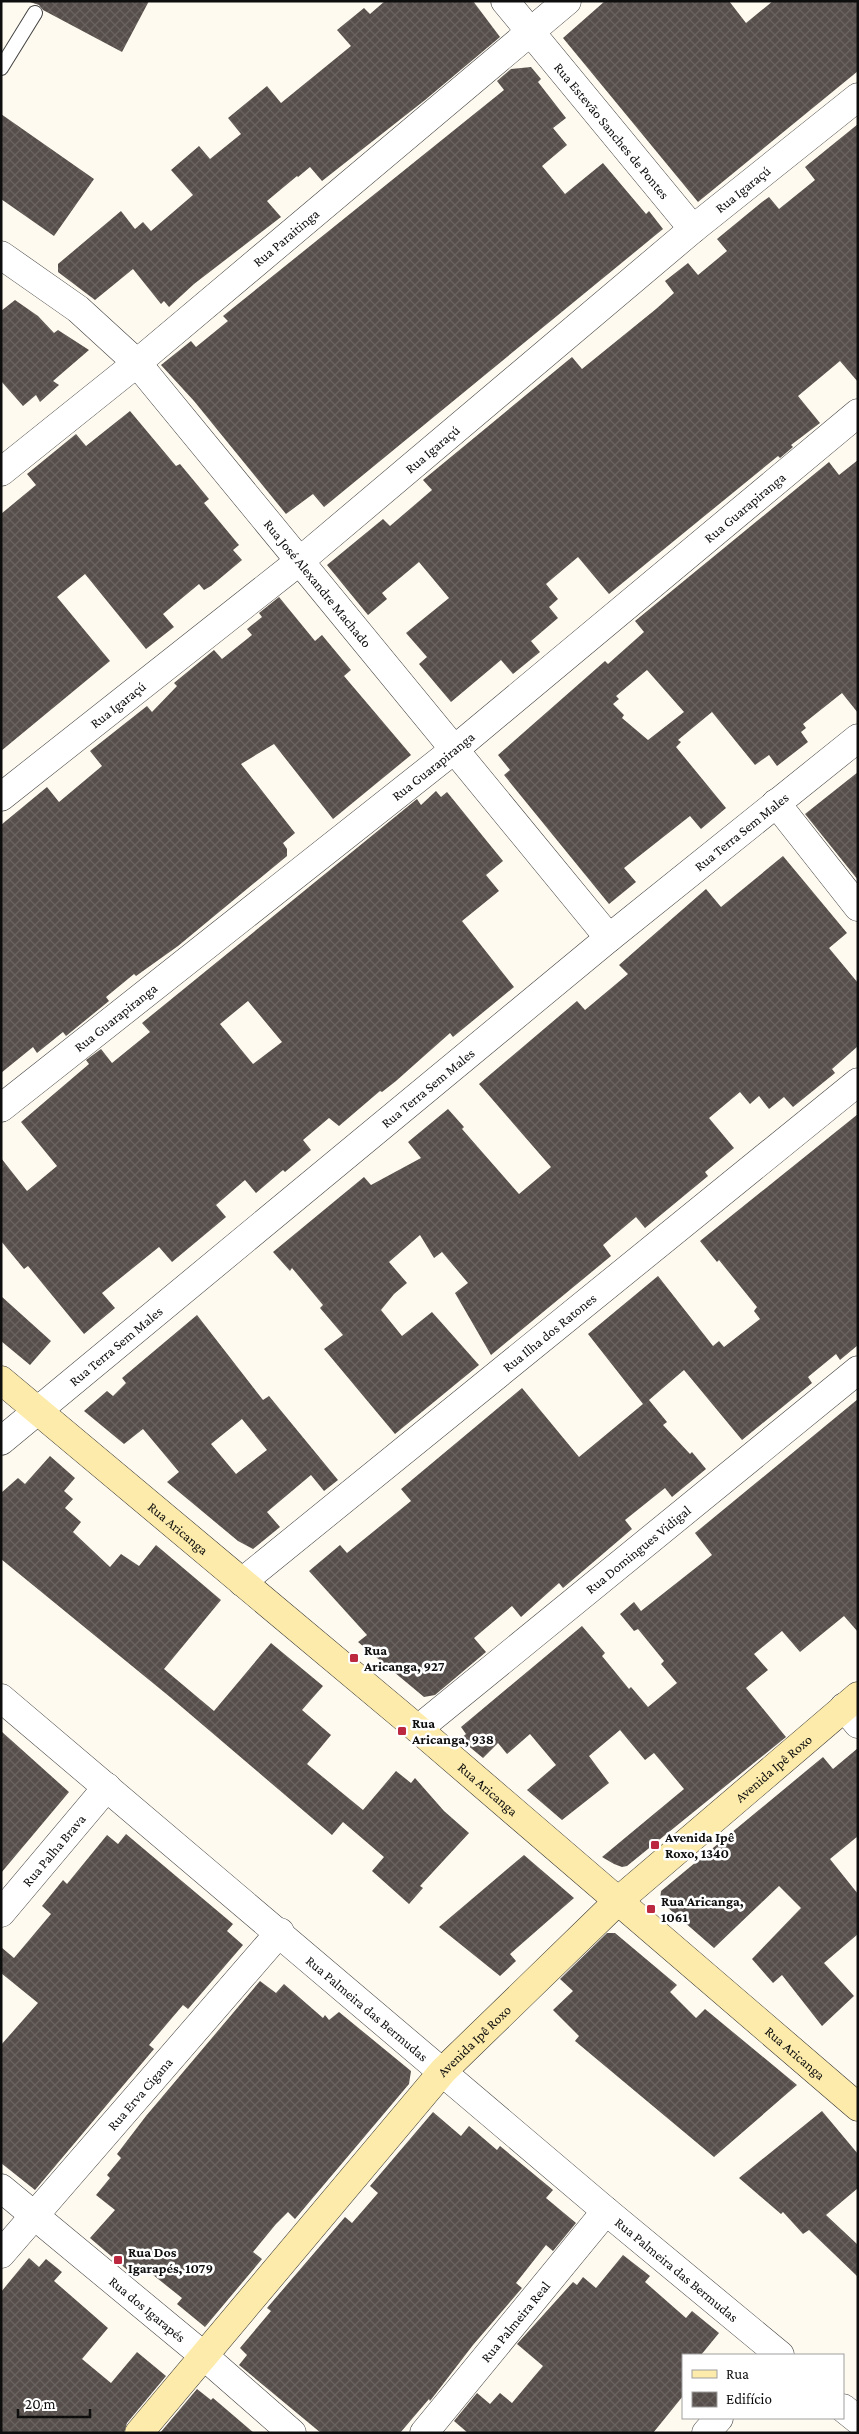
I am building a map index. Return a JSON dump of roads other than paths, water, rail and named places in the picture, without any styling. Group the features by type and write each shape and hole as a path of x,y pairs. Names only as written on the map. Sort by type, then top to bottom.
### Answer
{"street":[{"name":"Rua Estevão Sanches de Pontes","path":"505,1 693,229"},
{"name":"Rua Paraitinga","path":"1,472 137,363 567,1"},
{"name":"Rua Igaraçú","path":"1,797 301,560 693,229 858,97"},
{"name":"Rua José Alexandre Machado","path":"1,255 78,309 137,363 301,560 609,938"},
{"name":"Rua Guarapiranga","path":"1,1108 455,749 858,413"},
{"name":"Rua Terra Sem Males","path":"1,1441 609,938 858,738"},
{"path":"776,803 858,907"},
{"name":"Rua Ilha dos Ratones","path":"242,1582 858,1082"},
{"name":"Rua Domingues Vidigal","path":"418,1729 858,1370"},
{"name":"Rua Aricanga","path":"1,1380 418,1729 858,2107"},
{"name":"Rua Palmeira das Bermudas","path":"1,1698 280,1932 776,2354"},
{"name":"Avenida Ipê Roxo","path":"139,2433 443,2070 618,1901 853,1709"},
{"name":"Rua Palha Brava","path":"1,1914 107,1787"},
{"name":"Rua Erva Cigana","path":"1,2254 280,1932"},
{"name":"Rua dos Igarapés","path":"1,2188 204,2356 292,2433"},
{"name":"Rua Palmeira Real","path":"424,2433 606,2211"},
{"path":"844,2409 858,2420"},
{"path":"706,2433 718,2419"}],"lane":[{"path":"1,68 35,14"}],"place":[{"name":"Rua Aricanga, 927","path":"354,1658"},
{"name":"Rua Aricanga, 938","path":"402,1731"},
{"name":"Avenida Ipê Roxo, 1340","path":"655,1845"},
{"name":"Rua Aricanga, 1061","path":"651,1909"},
{"name":"Rua Dos Igarapés, 1079","path":"118,2260"}]}
